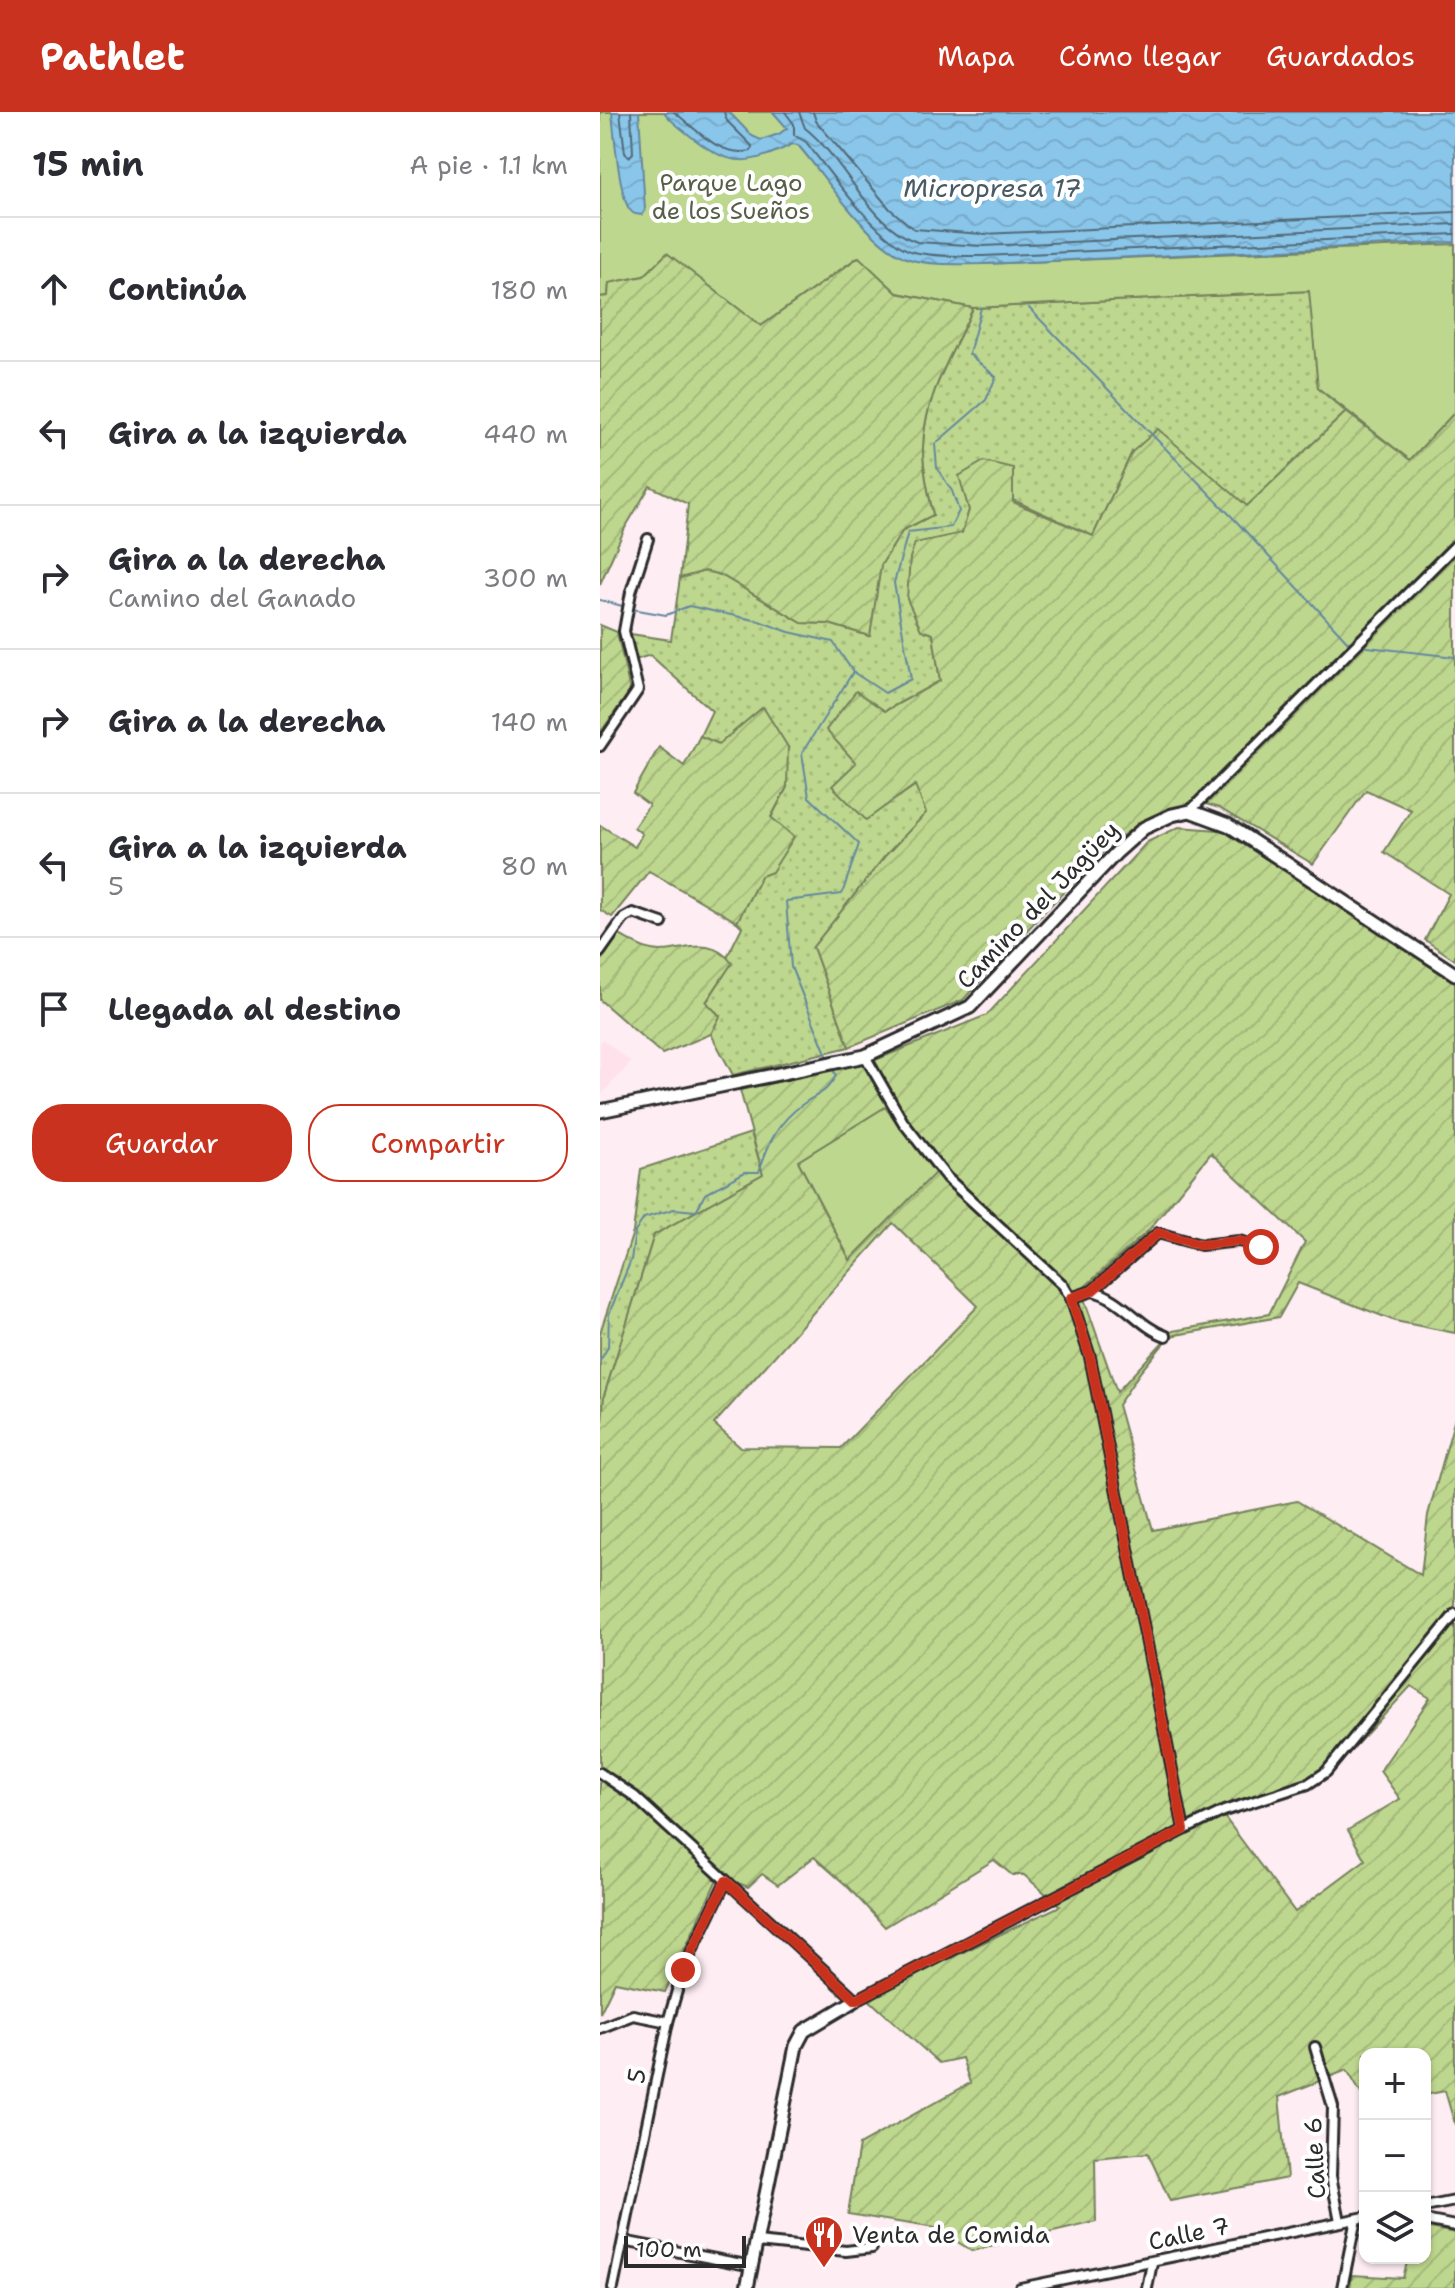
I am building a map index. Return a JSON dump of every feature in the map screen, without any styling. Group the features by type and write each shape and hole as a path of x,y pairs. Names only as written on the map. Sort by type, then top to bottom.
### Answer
{"street":[{"path":"600,746 638,690 624,631 631,592 648,539"},
{"name":"Camino del Jagüey","path":"600,1111 865,1056 970,1007 1116,853 1144,828 1172,815 1190,811 1455,546"},
{"path":"1190,811 1228,825 1455,974"},
{"path":"600,952 624,918 633,913 662,923"},
{"path":"865,1056 903,1122 947,1178 1063,1285 1071,1298 1090,1357 1184,1830"},
{"path":"1071,1298 1092,1291 1158,1233 1201,1245 1239,1241 1261,1247"},
{"path":"1092,1291 1109,1296 1166,1336"},
{"path":"747,2288 796,2046 804,2031 856,2000 1184,1830 1224,1811 1308,1784 1326,1772 1455,1614"},
{"path":"600,1773 634,1796 856,2000"},
{"name":"5","path":"613,2288 668,2022 683,1970 726,1881"},
{"path":"600,2028 633,2015 668,2022"},
{"name":"Calle 6","path":"1315,2047 1333,2107 1331,2176 1340,2221"},
{"path":"1431,2206 1455,2201"},
{"name":"Calle 7","path":"1020,2288 1359,2218"},
{"path":"1431,2221 1455,2226"},
{"name":"Calle 6","path":"1342,2288 1359,2222"},
{"path":"623,2241 752,2266"},
{"path":"757,2242 846,2251 872,2248"},
{"path":"1147,2288 1152,2263"}],"shaded area":[{"path":"603,1040 631,1062 600,1096 600,1043"}],"green space":[{"name":"Parque Lago de los Sueños","path":"600,112 773,112 869,231 913,260 983,264 1455,244 1455,412 1410,460 1318,388 1309,291 973,308 897,293 858,257 761,326 667,254 644,276 609,283 608,296 600,297"},
{"path":"667,253 761,326 859,257 897,293 973,308 928,410 923,447 933,515 903,530 881,565 870,636 829,624 802,623 721,575 705,571 680,578 688,504 650,486 625,528 600,584 600,297 608,296 609,283 644,276"},
{"path":"1310,291 1318,388 1346,412 1247,506 1132,452 1093,536 960,476 969,510 933,634 940,681 885,711 856,763 866,819 916,785 927,813 886,855 813,947 849,1047 733,1075 711,1034 720,1016 706,1003 731,964 727,957 742,927 737,922 761,876 772,872 771,818 787,787 719,744 700,736 712,711 650,655 624,664 617,632 671,640 680,578 705,571 721,575 802,623 829,624 869,636 881,565 903,530 933,515 923,447 928,410 973,308"},
{"path":"1346,412 1410,460 1455,412 1455,960 1425,940 1449,894 1384,852 1411,810 1366,790 1313,864 1219,808 1196,801 1141,822 1110,845 963,1000 849,1047 813,947 886,855 926,813 915,785 866,820 832,786 856,763 826,730 856,691 885,711 940,681 933,634 921,630 907,599 910,558 915,543 962,533 969,510 959,476 984,461 1013,468 1013,502 1093,536 1132,452 1158,429 1247,506"},
{"path":"600,625 617,632 630,691 600,733"},
{"path":"763,707 788,747 787,787 771,817 794,837 772,872 761,876 737,922 649,871 612,917 600,910 600,825 635,847 642,834 634,827 649,805 633,793 659,747 684,766 700,736 719,744"},
{"path":"1179,827 1232,831 1455,981 1455,1333 1395,1321 1298,1283 1279,1317 1170,1336 1118,1405 1153,1530 1297,1501 1421,1575 1428,1515 1455,1418 1455,2125 1445,2091 1431,2094 1431,2048 1359,2048 1359,2090 1347,2070 1279,2097 1287,2178 1170,2201 1148,2153 1095,2158 1096,2222 972,2251 935,2228 848,2214 859,2145 970,2083 962,2058 939,2063 867,1998 1060,1906 1024,1875 1012,1875 994,1860 885,1927 846,1885 814,1857 778,1885 762,1874 748,1887 719,1875 665,1992 615,1982 600,2013 600,1451 604,1396 654,1235 763,1174 740,1090 873,1061 987,1015 1147,842","holes":["885,1107 935,1173 850,1260 798,1161","1211,1153 1305,1242 1269,1314 1173,1331 1117,1392 1081,1290 1148,1231","893,1223 978,1306 841,1448 740,1447 714,1424","1411,1686 1430,1698 1380,1771 1400,1799 1348,1830 1365,1860 1295,1912 1223,1815 1323,1781"]},
{"path":"619,935 641,947 658,951 702,946 712,948 732,963 706,1002 720,1016 711,1034 662,1054 600,1000 600,962"},
{"path":"885,1107 936,1173 850,1260 798,1161"},
{"path":"751,1133 763,1174 654,1235 604,1396 600,1451 600,1333 633,1232 641,1169"},
{"path":"1431,2228 1455,2233 1455,2288 1350,2288 1352,2275 1403,2278 1406,2264 1431,2264"}],"water":[{"path":"612,112 639,112 645,210 642,215 634,214 626,203"},
{"name":"Micropresa 17","path":"664,112 729,112 752,136 761,140 787,128 773,112 1455,112 1455,242 983,264 927,263 894,252 879,240 849,209 798,145 793,144 752,159 730,159 707,148"}],"waterway":[{"path":"828,1058 791,967 786,901 842,894 859,844 809,797 802,753 853,672 885,693 911,679 894,583 908,532 951,527 959,511 952,491 937,468 935,444 986,400 996,377 969,354 981,308"},
{"path":"1029,308 1235,520 1348,642 1353,643"},
{"path":"600,600 626,607"},
{"path":"632,609 666,615 689,606 759,621 833,642 853,672"},
{"path":"1359,646 1455,657"},
{"path":"600,1361 608,1347 609,1314 631,1260 635,1232 644,1218 674,1209 696,1211 705,1194 745,1172 759,1172 770,1142 780,1126 794,1111 827,1087 836,1076 832,1067"}],"place":[{"name":"Venta de Comida","path":"824,2269"}],"route":[{"path":"683,1970 726,1881 856,2000 1184,1830 1090,1357 1071,1298 1092,1291 1158,1233 1201,1245 1239,1241 1261,1247"}]}
